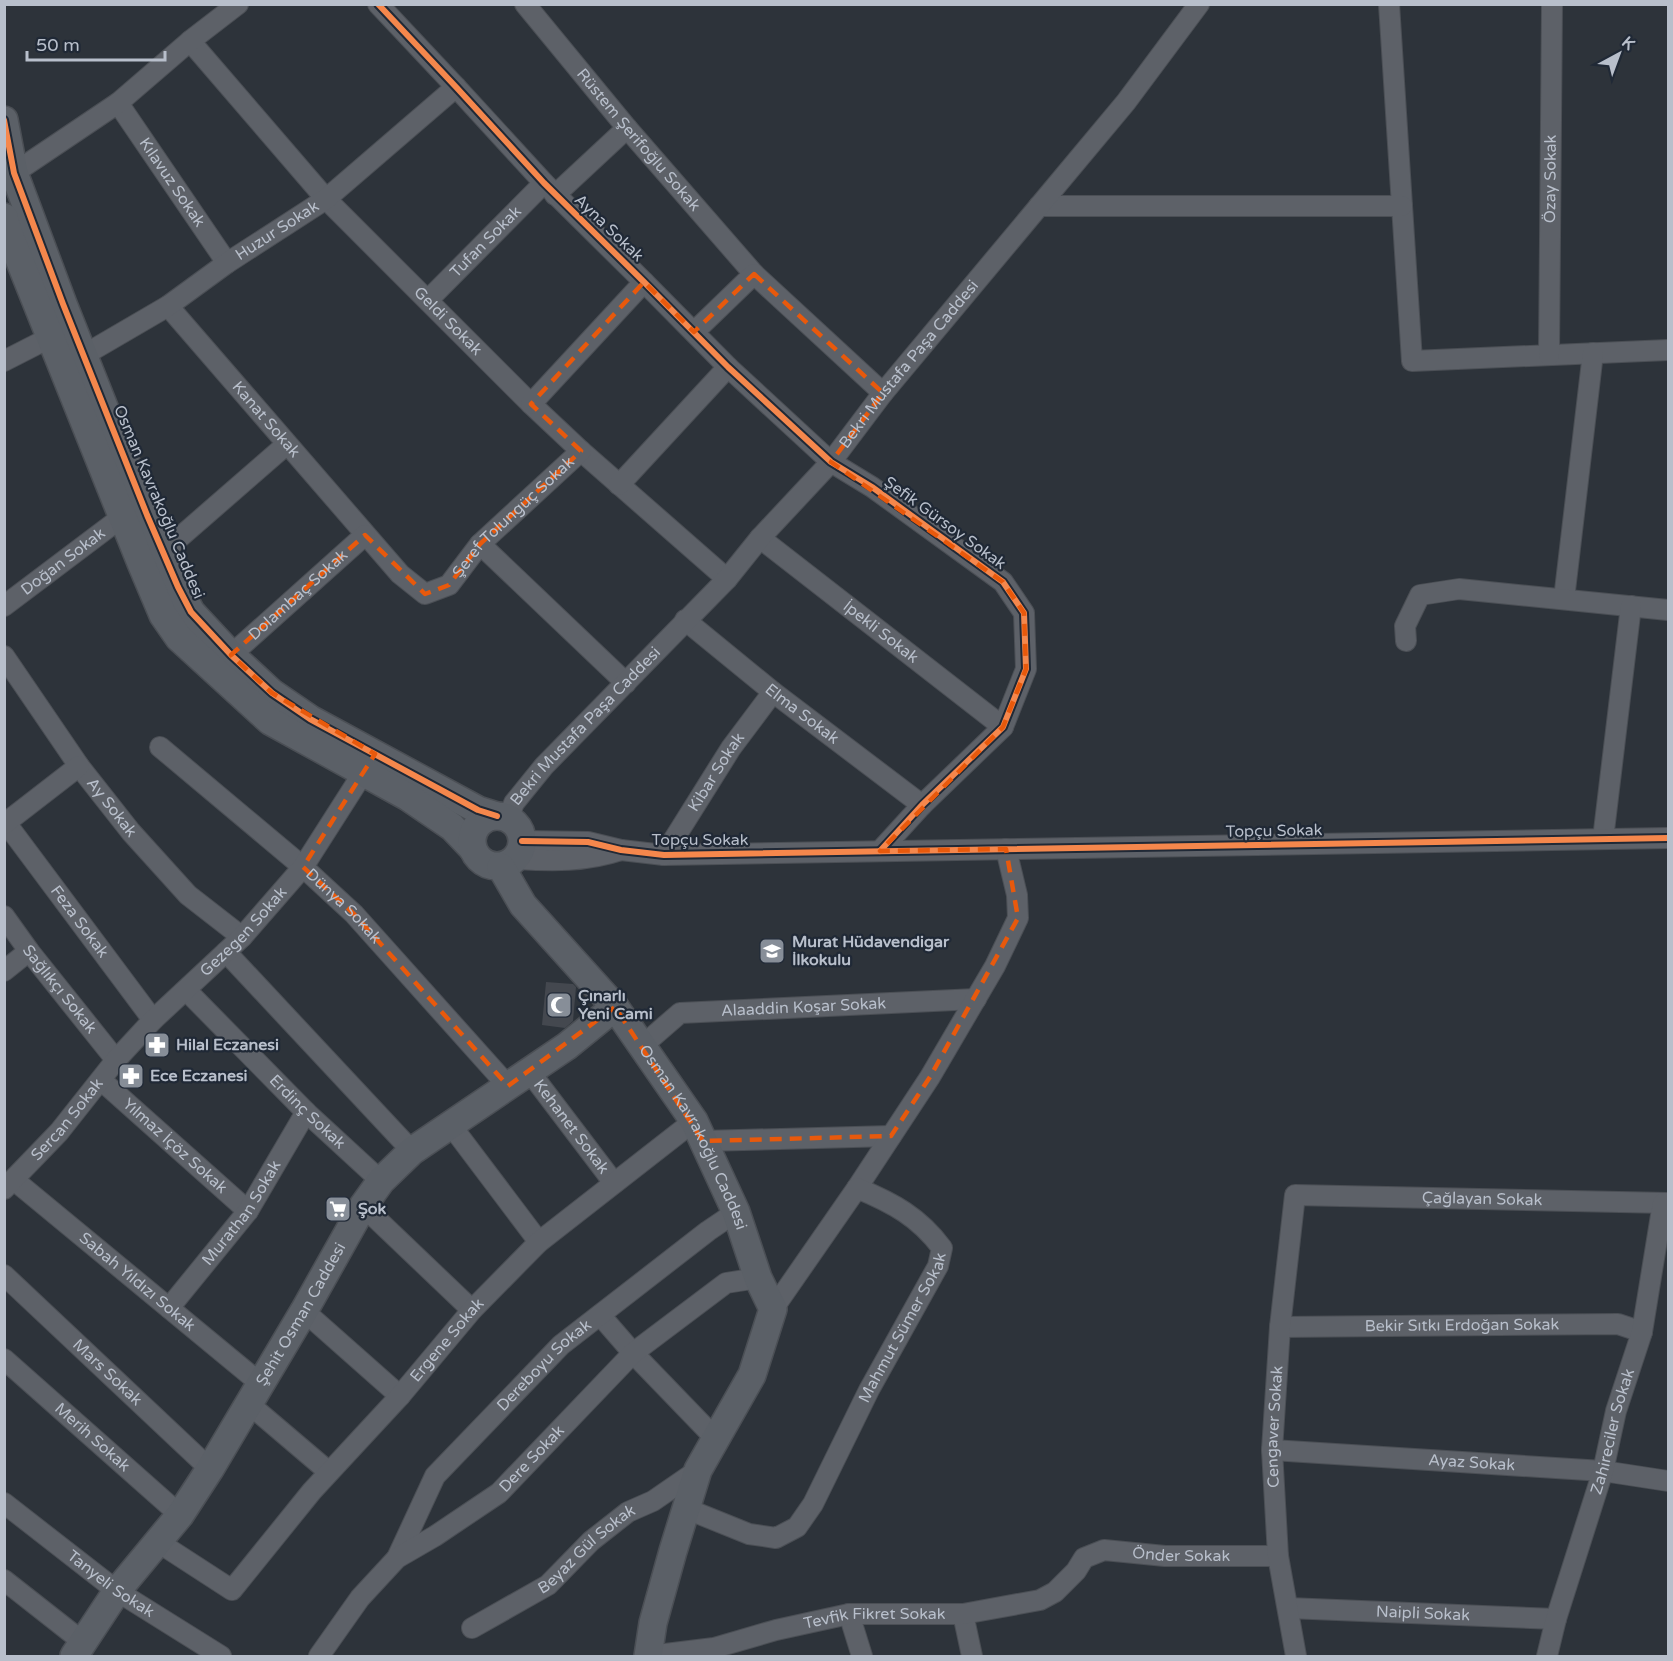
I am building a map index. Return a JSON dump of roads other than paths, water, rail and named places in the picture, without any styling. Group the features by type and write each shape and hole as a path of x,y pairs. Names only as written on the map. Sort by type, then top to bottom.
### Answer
{"street":[{"path":"9,173 118,103 190,41 238,4"},
{"name":"Ayna Sokak","path":"378,4 549,189 728,367 831,462"},
{"name":"Rüstem Şerifoğlu Sokak","path":"525,4 627,128 754,274 883,393"},
{"name":"Bekri Mustafa Paşa Caddesi","path":"509,840 514,803 544,766 727,579 760,538 831,462 883,393 1126,102 1199,4"},
{"path":"1389,4 1412,361 1668,350"},
{"name":"Özay Sokak","path":"1549,355 1552,4"},
{"name":"Geldi Sokak","path":"190,41 326,199 531,404 619,485 727,579"},
{"name":"Huzur Sokak","path":"84,355 168,306 226,263 326,199 456,87"},
{"name":"Kılavuz Sokak","path":"118,103 226,263"},
{"name":"Osman Kavrakoğlu Caddesi","path":"4,120 9,173 163,552 191,612 231,655 272,693 310,719 478,810 509,840 523,905 615,1008 699,1131 736,1212 758,1278 773,1309"},
{"name":"Tufan Sokak","path":"428,300 549,189 627,128"},
{"path":"1039,206 1402,207"},
{"path":"4,217 122,517 163,615 179,638 270,721 408,797 452,827 473,849 478,859 485,864 509,840 481,821 472,835 473,849"},
{"path":"694,332 754,274"},
{"path":"531,404 644,282"},
{"name":"Kanat Sokak","path":"168,306 365,535"},
{"path":"4,361 51,337"},
{"path":"1564,599 1593,353"},
{"path":"619,485 728,367"},
{"path":"163,552 287,444"},
{"name":"Şeref Tolungüç Sokak","path":"365,535 400,574 425,594 449,585 480,544 581,451"},
{"name":"Şefik Gürsoy Sokak","path":"831,462 872,487 1003,582 1024,613 1026,669 1003,726"},
{"name":"Doğan Sokak","path":"4,606 122,517"},
{"name":"Dolambaç Sokak","path":"231,655 365,535"},
{"name":"İpekli Sokak","path":"760,538 1003,726"},
{"path":"480,544 626,683"},
{"path":"1406,641 1405,626 1420,595 1459,589 1668,610"},
{"path":"1603,839 1631,606"},
{"name":"Elma Sokak","path":"685,620 773,692 922,805"},
{"name":"Ay Sokak","path":"4,656 79,766 131,832 188,895 242,937"},
{"name":"Kibar Sokak","path":"664,855 731,747 773,692"},
{"path":"880,851 922,805 1003,726"},
{"name":"Dünya Sokak","path":"160,747 303,867 354,914 518,1079"},
{"path":"5,823 79,766"},
{"name":"Gezegen Sokak","path":"153,1020 242,937 303,867 363,773"},
{"name":"Feza Sokak","path":"5,823 153,1020"},
{"name":"Topçu Sokak","path":"509,840 563,860 597,858 621,850 664,855 1668,838"},
{"path":"649,1656 653,1623 672,1551 698,1470 752,1375 773,1309 930,1077 995,966 1018,918 1017,895 1006,849"},
{"name":"Sağlıkçı Sokak","path":"4,916 116,1060"},
{"path":"4,970 29,951"},
{"path":"226,952 412,1151"},
{"name":"Erdinç Sokak","path":"186,990 306,1112 381,1181"},
{"name":"Alaaddin Koşar Sokak","path":"642,1046 680,1013 976,999"},
{"name":"Şehit Osman Caddesi","path":"79,1652 117,1591 180,1515 210,1469 304,1311 363,1206 381,1181 412,1151 567,1046 615,1008"},
{"name":"Sercan Sokak","path":"9,1185 59,1132 116,1060 153,1020"},
{"name":"Kehanet Sokak","path":"518,1079 614,1183"},
{"name":"Yılmaz İçöz Sokak","path":"100,1080 248,1211"},
{"name":"Murathan Sokak","path":"169,1308 248,1211 306,1112"},
{"path":"450,1124 539,1242"},
{"path":"699,1131 891,1136"},
{"name":"Ergene Sokak","path":"158,1542 232,1590 329,1472 400,1396 472,1310 539,1242 614,1183 699,1131"},
{"name":"Sabah Yıldızı Sokak","path":"9,1185 169,1308 329,1472"},
{"name":"Mahmut Sümer Sokak","path":"687,1509 749,1534 776,1538 797,1527 813,1504 869,1390 938,1266 942,1248 930,1232 905,1211 857,1188"},
{"name":"Çağlayan Sokak","path":"1295,1195 1666,1203"},
{"name":"Cengaver Sokak","path":"1293,1656 1288,1608 1278,1556 1272,1450 1280,1327 1295,1195"},
{"name":"Zahireciler Sokak","path":"1547,1656 1556,1619 1603,1471 1616,1411 1642,1332 1666,1203"},
{"path":"363,1206 472,1310"},
{"name":"Dereboyu Sokak","path":"397,1558 435,1476 561,1345 708,1231 736,1212"},
{"name":"Mars Sokak","path":"4,1275 210,1469"},
{"name":"Dere Sokak","path":"319,1656 360,1598 397,1558 500,1493 633,1353 726,1283 758,1278"},
{"path":"304,1311 400,1396"},
{"path":"600,1315 633,1353 715,1438"},
{"name":"Bekir Sıtkı Erdoğan Sokak","path":"1280,1327 1618,1324 1642,1332"},
{"name":"Merih Sokak","path":"4,1359 180,1515"},
{"name":"Ayaz Sokak","path":"1272,1450 1603,1471 1668,1482"},
{"name":"Beyaz Gül Sokak","path":"472,1628 548,1585 591,1541 628,1512 653,1501 698,1470"},
{"name":"Tanyeli Sokak","path":"4,1503 117,1591 221,1656"},
{"name":"Önder Sokak","path":"1084,1558 1104,1550 1165,1556 1278,1556"},
{"name":"Tevfik Fikret Sokak","path":"649,1656 714,1648 776,1629 849,1614 963,1614 1040,1600 1055,1592 1076,1571 1084,1558"},
{"path":"4,1580 79,1652"},
{"name":"Naipli Sokak","path":"1288,1608 1556,1619"},
{"path":"849,1614 862,1656"},
{"path":"963,1614 972,1656"}],"place":[{"name":"Murat Hüdavendigar İlkokulu","path":"772,951"},
{"name":"Çınarlı Yeni Cami","path":"559,1005"},
{"name":"Hilal Eczanesi","path":"157,1045"},
{"name":"Ece Eczanesi","path":"131,1076"},
{"name":"Şok","path":"338,1209"}]}
